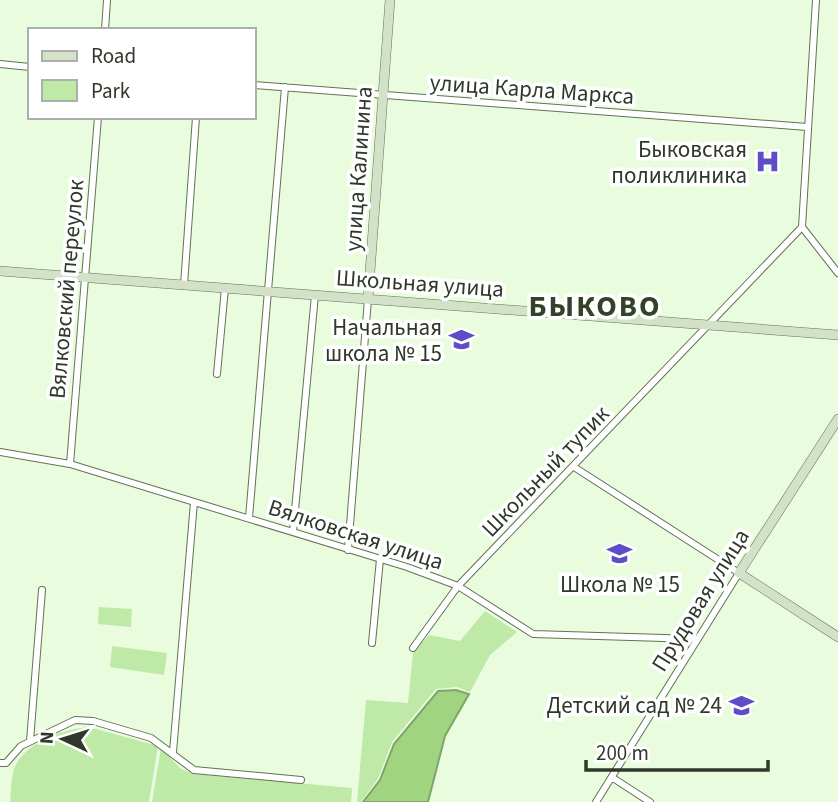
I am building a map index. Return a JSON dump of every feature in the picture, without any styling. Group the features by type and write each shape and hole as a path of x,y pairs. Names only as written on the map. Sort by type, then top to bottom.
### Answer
{"main road":[{"name":"улица Калинина","path":"368,299 390,0"},
{"name":"Школьная улица","path":"0,271 838,335"},
{"name":"Прудовая улица","path":"739,573 838,419"},
{"path":"739,573 838,637"}],"street":[{"path":"105,28 107,0"},
{"path":"816,0 802,228 838,273"},
{"path":"0,64 28,66"},
{"name":"улица Карла Маркса","path":"256,85 807,127"},
{"path":"249,518 285,87"},
{"name":"Вялковский переулок","path":"70,464 98,119"},
{"path":"184,285 195,119"},
{"name":"Школьный тупик","path":"413,648 458,586 802,228"},
{"path":"217,374 225,288"},
{"path":"293,532 315,295"},
{"name":"улица Калинина","path":"348,550 368,299"},
{"name":"Вялковская улица","path":"0,452 70,464 380,559 458,586 533,634 696,639"},
{"path":"574,467 739,573"},
{"path":"173,752 194,502"},
{"path":"372,643 380,559"},
{"name":"Прудовая улица","path":"596,802 739,573"},
{"path":"30,741 42,590"},
{"path":"0,763 6,763 30,741 75,720 93,722 151,738 194,769 301,780"},
{"path":"612,778 650,802"}],"green space":[{"path":"99,607 132,609 131,627 98,624"},
{"path":"485,611 517,632 490,655 470,692 457,687 436,689 392,742 378,779 361,802 357,802 366,700 408,703 413,653 429,635 460,641"},
{"path":"112,646 167,653 164,675 110,667"},
{"path":"89,727 158,746 149,802 10,802 14,769 26,751 57,734"},
{"path":"161,748 180,768 193,774 352,788 351,802 152,802"}],"shaded area":[{"path":"456,690 469,694 445,736 428,802 363,802 380,780 394,744 438,691"}],"place":[{"name":"Быковская поликлиника","path":"767,162"},
{"name":"Начальная школа № 15","path":"462,340"},
{"name":"Школа № 15","path":"620,554"},
{"name":"Детский сад № 24","path":"742,705"}],"district":[{"name":"БЫКОВО","path":"595,306"}]}
